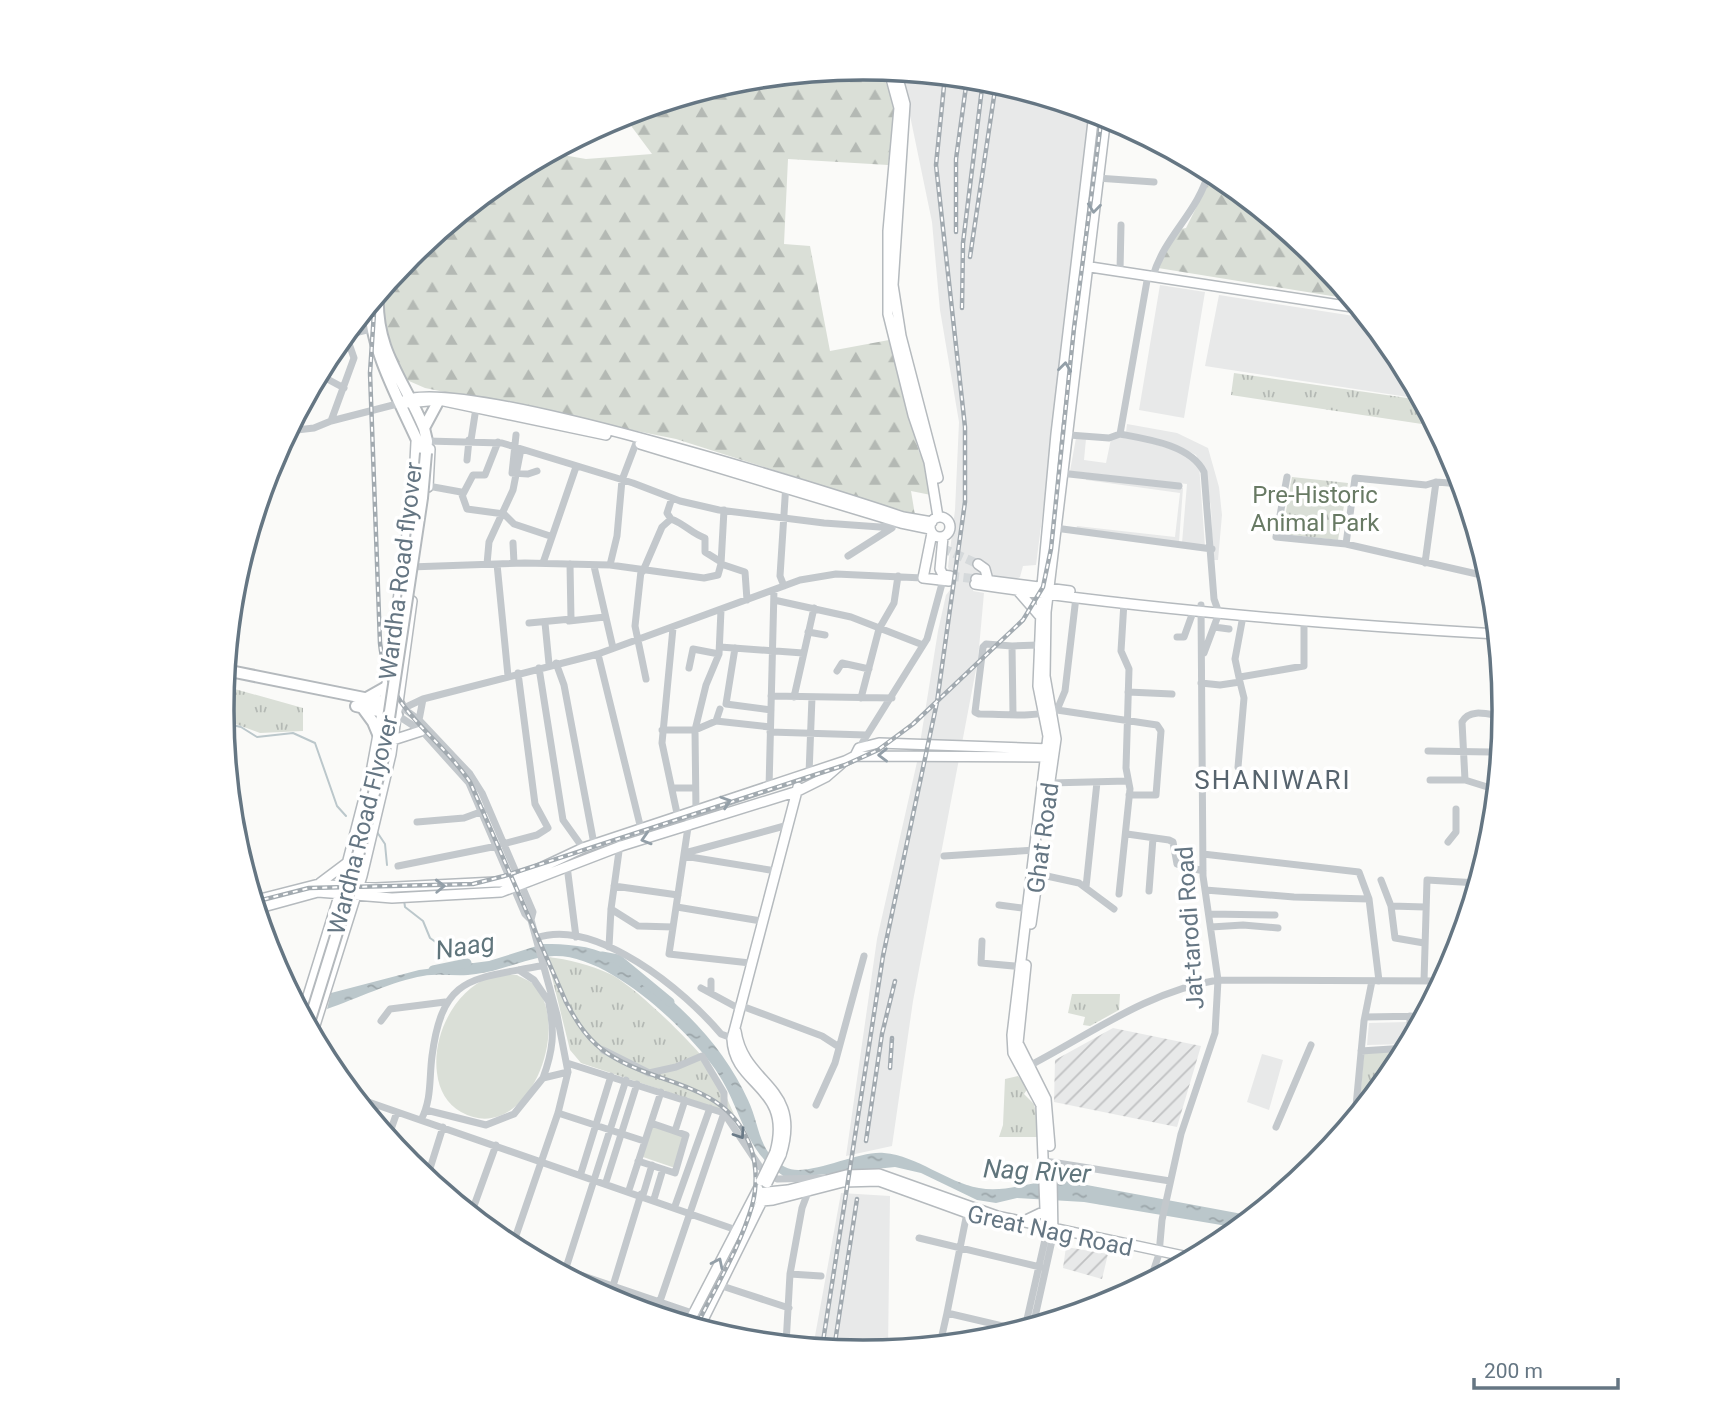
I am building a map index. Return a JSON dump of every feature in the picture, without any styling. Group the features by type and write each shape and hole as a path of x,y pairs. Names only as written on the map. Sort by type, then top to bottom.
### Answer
{"highway":[{"path":"377,311 383,346 408,402 422,446"},
{"path":"371,318 371,329 424,428"},
{"path":"422,446 424,428 439,400"},
{"name":"Wardha Road Flyover","path":"309,1008 342,899 381,750 417,501 422,446"},
{"name":"Wardha Road Flyover","path":"312,1014 344,910 383,758 422,498 422,446"},
{"path":"235,672 363,704 378,734"},
{"path":"235,678 400,709"},
{"path":"363,704 386,687"}],"main road":[{"path":"892,81 899,108 889,203 888,314 913,415 929,462 936,522 943,537"},
{"path":"899,82 905,104 893,285 901,336 936,466 936,522 923,578 946,578"},
{"path":"1061,435 1076,265 1093,124"},
{"path":"1061,435 1079,335 1104,128"},
{"path":"1076,265 1345,306"},
{"path":"1069,334 1079,335"},
{"path":"408,402 441,395 475,406"},
{"path":"408,402 439,400 475,406 638,441 900,522 936,522 950,527 943,537 940,569 946,578"},
{"name":"Ghat Road","path":"1050,1232 1048,1161 1041,1105 1027,1068 1013,1053 1012,1035 1050,783 1045,754 1051,712 1045,677 1045,590 1061,435"},
{"path":"316,1021 362,876 400,709 428,486 431,450 422,446"},
{"name":"Wardha Road flyover","path":"306,1002 348,862 378,734 414,481 422,446"},
{"name":"Ghat Road","path":"1036,873 1035,850 1051,712 1038,685 1040,617 1055,528 1053,517"},
{"path":"929,545 942,548"},
{"path":"978,564 985,569 988,580"},
{"path":"1201,608 1124,603 1045,590 1017,591 975,582 988,580 1045,590 1201,608 1243,616 1488,633"},
{"path":"1017,591 1040,617"},
{"path":"1218,611 1487,628"},
{"path":"393,740 421,730"},
{"path":"518,884 594,844 619,842 689,825 798,791 826,778 857,752 879,743 1045,754"},
{"path":"857,752 1045,754"},
{"path":"352,902 369,892 518,884 567,866 641,829 845,761"},
{"path":"704,1317 745,1233 778,1153 778,1113 738,1060 734,1039 738,1007 798,791 799,778"},
{"path":"319,884 348,862"},
{"path":"362,876 369,892"},
{"path":"263,898 319,884 358,886 369,892"},
{"path":"265,906 318,892 338,895 352,902"},
{"name":"Great Nag Road","path":"762,1190 789,1190 833,1178 880,1174 961,1205 1050,1232"},
{"name":"Great Nag Road","path":"762,1190 808,1192 843,1182 879,1181 967,1213 1050,1232 1178,1255"},
{"path":"693,1313 735,1229 762,1190"},
{"path":"1020,1222 1049,1207"},
{"name":"Great Nag Road","path":"1160,1251 1175,1257"}],"street":[{"path":"1097,178 1154,182"},
{"path":"1120,434 1151,275 1165,243 1187,219 1204,181"},
{"path":"1120,271 1121,225"},
{"path":"361,331 371,329"},
{"path":"331,421 354,358 350,346"},
{"path":"328,379 344,388"},
{"path":"299,430 408,402"},
{"path":"467,460 475,406"},
{"path":"1061,435 1109,438 1120,434 1185,452 1199,462 1208,501 1214,599 1218,611 1202,657"},
{"path":"516,435 512,446 511,471 516,474 537,471"},
{"path":"422,446 470,440 498,442 672,498 724,510 824,523 900,522"},
{"path":"610,565 617,536 622,480 638,441"},
{"path":"498,442 485,475 472,475 463,494 467,509 504,514 514,524 550,536"},
{"path":"487,564 489,542 504,514 521,449"},
{"path":"543,563 550,536 576,467"},
{"path":"1057,473 1179,486"},
{"path":"1287,477 1276,537 1346,544 1477,573"},
{"path":"1346,544 1355,478 1426,485 1436,482 1450,483"},
{"path":"1425,563 1436,482"},
{"path":"784,586 780,576 786,485"},
{"path":"428,486 463,494"},
{"path":"672,498 667,513 671,519 685,524 695,534 705,538 705,552 721,563 745,572 747,600"},
{"path":"402,568 514,563 610,565 704,578 718,575 724,510"},
{"path":"646,678 635,626 642,571 662,527 671,519"},
{"path":"848,556 900,522"},
{"path":"1055,528 1212,549"},
{"path":"513,543 514,563"},
{"path":"497,564 508,676"},
{"path":"569,621 570,564"},
{"path":"594,566 613,648"},
{"path":"400,709 423,699 598,654 784,586 836,574 923,578"},
{"path":"861,698 879,629 894,603 898,576"},
{"path":"857,752 923,645 946,578"},
{"path":"769,788 774,590"},
{"path":"1051,712 1065,691 1076,597"},
{"path":"774,600 851,617 923,645"},
{"path":"1119,894 1129,795 1129,669 1121,651 1124,603"},
{"path":"794,697 814,608"},
{"path":"1177,638 1184,637 1193,612 1201,608"},
{"name":"Jat-tarodi Road","path":"1154,1268 1160,1251 1166,1197 1181,1135 1215,1033 1218,980 1203,871 1201,608"},
{"path":"721,610 720,651 706,685 695,730 693,813 669,954 750,963"},
{"path":"1238,767 1244,698 1235,659 1243,616"},
{"path":"529,624 605,617"},
{"path":"1200,683 1220,685 1304,666 1304,622"},
{"path":"545,623 552,664 564,685 594,844"},
{"path":"1215,625 1230,628"},
{"path":"673,628 662,743 678,818"},
{"path":"808,632 825,635"},
{"path":"1039,645 986,644 983,648 974,708 979,714 1051,712 1157,725 1161,731 1156,795 1129,795"},
{"path":"1012,646 1013,714"},
{"path":"735,648 726,704 771,710"},
{"path":"689,668 693,649 772,649 803,653"},
{"path":"598,654 641,829"},
{"path":"837,671 842,663 869,669"},
{"path":"539,668 563,820 583,848"},
{"path":"398,866 500,845 537,835 548,828 535,804 518,673"},
{"path":"1128,692 1172,694"},
{"path":"771,696 892,698"},
{"path":"809,774 812,697"},
{"path":"419,720 423,699"},
{"path":"400,709 419,720 470,774 482,793 500,845"},
{"path":"400,709 469,783 500,845 518,884 525,914 531,920 567,1063 568,1072 558,1113 516,1235"},
{"path":"716,721 720,709"},
{"path":"1465,780 1462,722 1470,713 1492,716"},
{"path":"662,730 695,730 716,721 770,730 866,735"},
{"path":"871,727 879,743"},
{"path":"1428,751 1463,751 1491,755"},
{"path":"1430,780 1465,780 1487,787"},
{"path":"1050,783 1127,781"},
{"path":"1086,887 1097,782"},
{"path":"672,788 695,788"},
{"path":"1448,842 1456,832 1456,810"},
{"path":"417,822 464,818 483,811"},
{"path":"685,854 788,825"},
{"path":"1127,834 1173,842 1177,864 1203,871"},
{"path":"1149,891 1153,838"},
{"path":"609,947 619,842"},
{"path":"944,856 1035,850"},
{"path":"685,854 776,871"},
{"path":"1203,854 1359,872 1370,899 1376,981 1365,1017 1357,1100"},
{"path":"567,866 576,937"},
{"path":"1036,873 1086,887 1114,909"},
{"path":"1381,880 1391,906 1395,938 1424,943"},
{"path":"1424,981 1427,880 1468,882"},
{"path":"614,886 678,895"},
{"path":"1205,890 1294,897 1370,899"},
{"path":"999,905 1030,909"},
{"path":"1391,906 1426,907"},
{"path":"677,907 761,921"},
{"path":"611,909 638,926 673,927"},
{"path":"1209,914 1275,915"},
{"path":"1211,927 1278,928"},
{"path":"537,941 548,933 576,937 627,953 722,1034 734,1039"},
{"path":"982,941 981,963 1023,967"},
{"path":"816,1105 839,1047 864,956"},
{"path":"381,1021 390,1009 445,1002 476,977 543,963"},
{"path":"519,970 534,980 549,1004"},
{"path":"1027,1068 1105,1021 1195,984 1218,980 1431,981"},
{"path":"711,981 711,993"},
{"path":"701,988 738,1007 821,1036 839,1047"},
{"path":"426,1110 486,1125 514,1114 543,1079 552,1054 554,1036 549,1004 551,994"},
{"path":"421,1120 426,1110 432,1055 445,1002"},
{"path":"1365,1017 1410,1016 1410,1021"},
{"path":"1276,1127 1311,1045"},
{"path":"1361,1051 1393,1049"},
{"path":"603,1050 649,1073 676,1067 702,1056 724,1093 724,1113 660,1301"},
{"path":"567,1063 724,1113 768,1175 784,1181 833,1178"},
{"path":"543,1079 568,1072"},
{"path":"581,1174 611,1076"},
{"path":"567,1265 592,1178 626,1080"},
{"path":"606,1182 637,1084"},
{"path":"629,1190 661,1092"},
{"path":"675,1131 685,1100"},
{"path":"372,1103 675,1206 745,1233"},
{"path":"675,1206 695,1157 710,1108"},
{"path":"392,1127 397,1112"},
{"path":"558,1113 644,1141"},
{"path":"638,1161 675,1173 686,1135 651,1123"},
{"path":"431,1167 443,1127"},
{"path":"474,1204 496,1145"},
{"path":"681,1152 708,1161"},
{"path":"1048,1161 1171,1181"},
{"path":"614,1286 652,1166"},
{"path":"654,1199 663,1169"},
{"path":"787,1335 790,1274 802,1208 808,1192"},
{"path":"942,1334 967,1213"},
{"path":"1028,1318 1050,1232"},
{"path":"1035,1315 1050,1232"},
{"path":"919,1238 1040,1267"},
{"path":"790,1274 821,1276"},
{"path":"601,1282 704,1317"},
{"path":"719,1286 789,1308"},
{"path":"947,1313 997,1325"}],"shaded area":[{"path":"903,82 986,93 1026,102 1093,124 1036,565 1023,566 1020,577 1013,581 975,579 973,591 984,593 978,659 913,1001 892,1146 846,1156 877,939 917,762 938,631 952,576 948,567 955,510 959,422 940,310 932,222"},
{"path":"1160,285 1205,292 1184,418 1139,410"},
{"path":"1219,295 1353,316 1409,397 1205,366"},
{"path":"1127,424 1177,433 1208,448 1219,487 1222,515 1218,560 1213,560 1211,507 1204,472 1196,455 1174,444 1126,432"},
{"path":"1120,434 1184,453 1199,464 1205,547 1182,543 1187,484 1070,471 1076,438 1086,439 1084,460 1106,463 1111,439"},
{"path":"1086,478 1183,488 1179,542 1076,529 1077,526 1175,537 1180,493"},
{"path":"1407,1022 1407,1027 1396,1044 1367,1045 1369,1023"},
{"path":"1113,1028 1201,1046 1177,1127 1054,1102 1055,1060"},
{"path":"1262,1054 1283,1060 1269,1110 1247,1102"},
{"path":"841,1193 890,1196 888,1339 815,1337"},
{"path":"1066,1247 1108,1254 1102,1279 1063,1268"}],"green space":[{"path":"885,81 891,96 894,117 888,165 788,159 784,244 810,246 830,351 889,340 919,452 930,472 936,496 911,491 915,515 676,439 425,388 409,381 394,369 380,313 381,306 448,237 513,187 566,155 586,159 652,154 630,125 700,102 740,93 822,82"},
{"path":"1208,184 1278,237 1338,297 1158,268 1167,247 1181,229 1186,228"},
{"path":"1234,373 1410,398 1424,424 1231,395"},
{"name":"Pre-Historic Animal Park","path":"1292,477 1348,483 1338,540 1282,534"},
{"path":"235,689 303,708 303,731 260,733 234,724"},
{"path":"547,957 587,965 610,974 634,991 665,1018 705,1060 719,1080 734,1114 581,1063 570,1050"},
{"path":"517,975 535,986 545,1005 549,1028 545,1054 537,1078 523,1099 505,1113 484,1119 461,1112 448,1101 438,1079 436,1059 442,1030 456,1004 477,984 493,976"},
{"path":"1072,994 1120,994 1119,1010 1090,1026 1083,1025 1085,1017 1068,1013"},
{"path":"1391,1051 1360,1095 1364,1052"},
{"path":"1018,1076 1028,1088 1024,1094 1034,1104 1042,1137 999,1137 1003,1125 1005,1079"},
{"path":"652,1126 683,1136 675,1168 643,1157"}],"water":[{"path":"543,944 560,944 594,949 631,969 672,1000 708,1037 737,1078 765,1146 776,1161 785,1167 794,1170 806,1169 873,1153 884,1153 909,1159 979,1188 999,1189 1060,1180 1240,1214 1223,1225 1084,1202 1017,1198 996,1203 977,1200 921,1173 895,1167 787,1178 761,1156 715,1069 685,1033 621,980 598,967 575,959 544,957 476,974 411,978 327,1009 331,993 419,970 489,961"}],"waterway":[{"path":"234,726 257,737 293,733 315,743 337,806 346,816"},
{"path":"377,832 385,844 387,865"},
{"path":"404,900 405,907 423,921 430,938 464,962"},
{"name":"Nag River","path":"602,956 618,959 670,1002"},
{"name":"Naag","path":"433,970 467,963"}],"tunnel":[{"path":"942,548 978,564"},
{"path":"950,576 976,579"}],"railway":[{"path":"824,1338 883,956 937,702 965,502 965,427 936,165 944,86"},
{"path":"956,232 956,159 966,90"},
{"path":"962,308 963,243 981,92"},
{"path":"970,257 994,95"},
{"path":"263,900 309,888 473,884 504,876 845,765 878,750 913,724 1023,620 1043,587 1051,549 1074,328 1100,127"},
{"path":"374,315 370,373 380,643 384,667 392,687 414,719 470,782 566,1002 584,1032 610,1055 709,1098 726,1110 740,1126 751,1148 756,1177 752,1206 734,1252 701,1318"},
{"path":"866,1141 882,1034 895,981"},
{"path":"890,1068 892,1038"},
{"path":"836,1339 857,1199"}],"district":[{"name":"SHANIWARI","path":"1273,780"}]}
